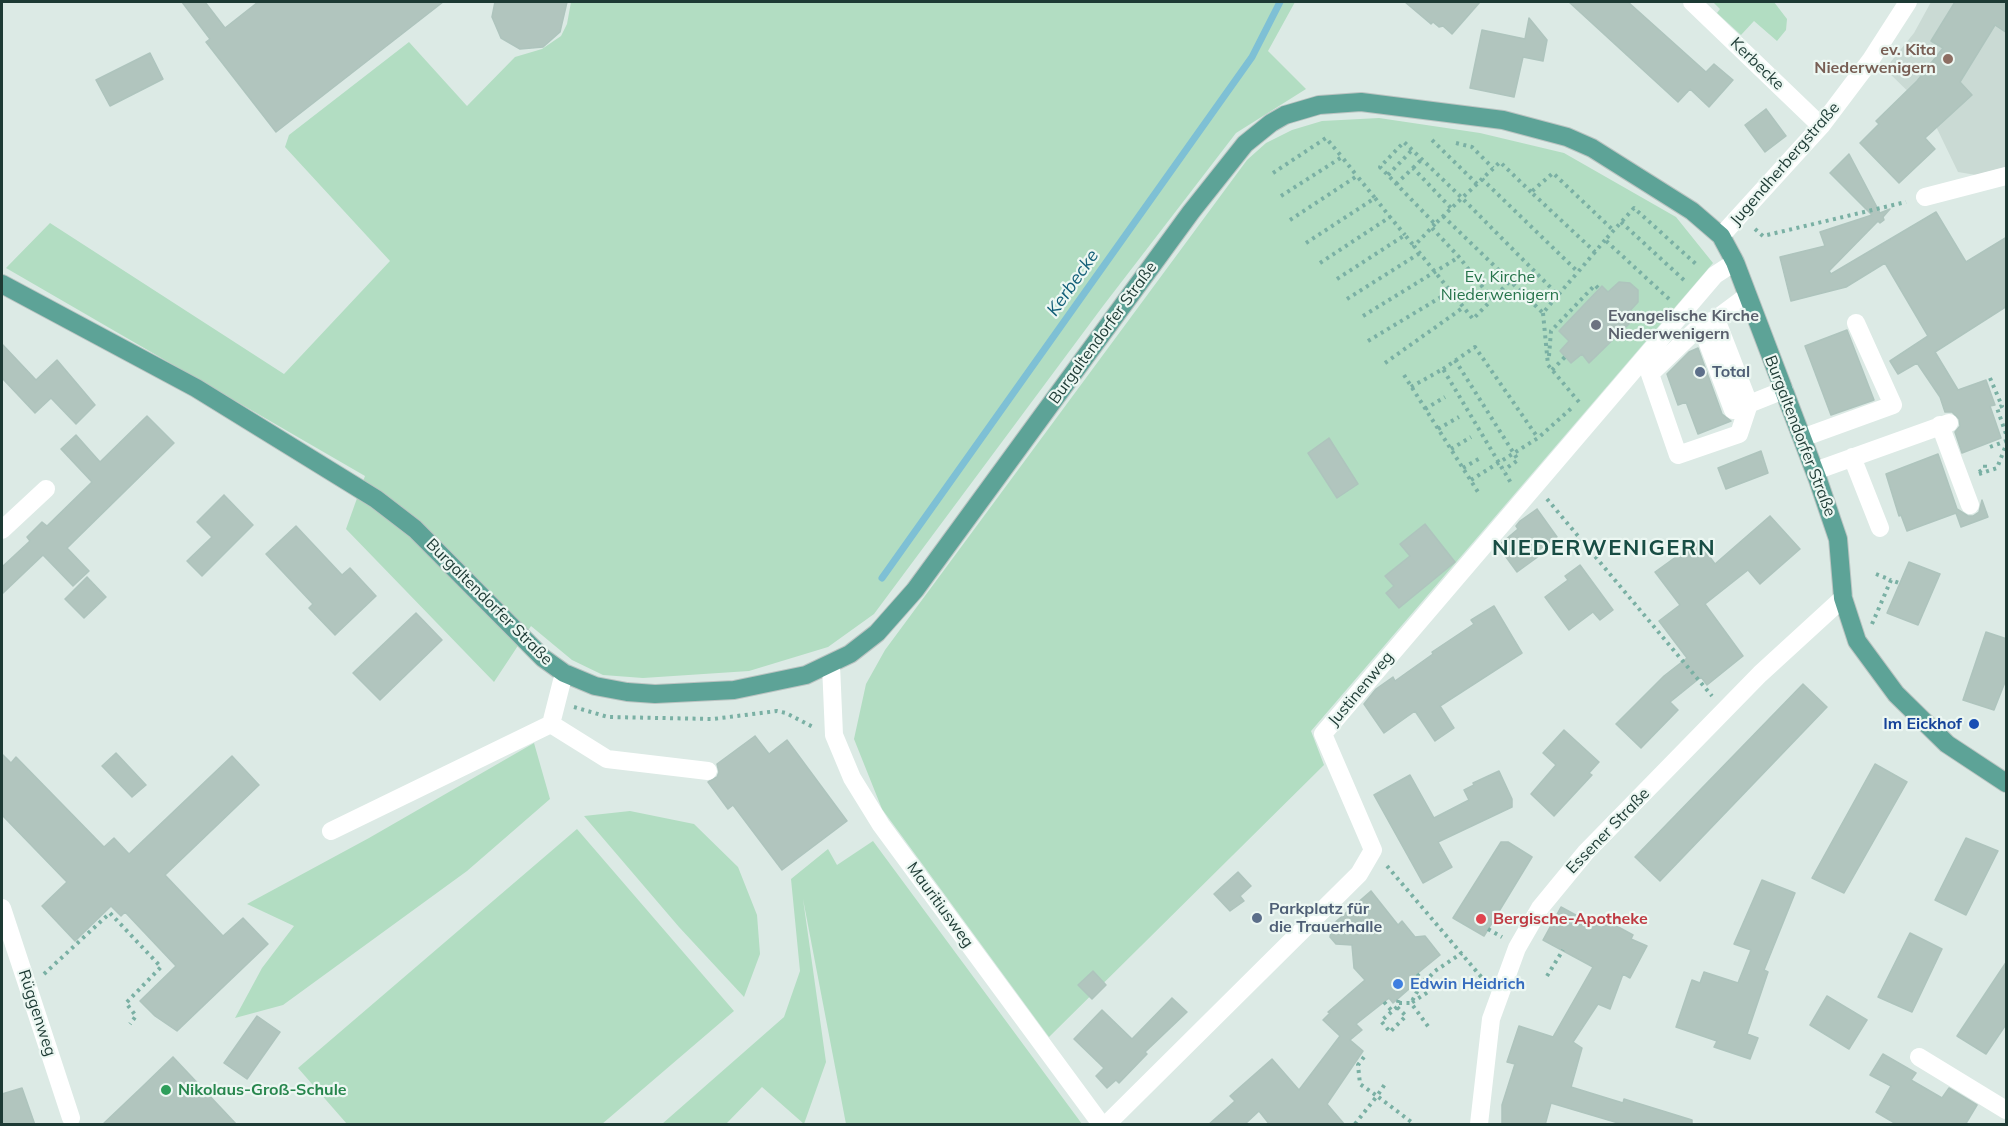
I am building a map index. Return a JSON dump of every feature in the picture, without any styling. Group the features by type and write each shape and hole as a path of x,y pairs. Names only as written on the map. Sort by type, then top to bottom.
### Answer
{"main road":[{"name":"Burgaltendorfer Straße","path":"2,284 196,388 376,499 415,529 543,658 564,673 595,686 655,694 734,690 779,683 831,665 878,633 902,606 1191,212 1245,144 1285,115 1319,105 1361,102 1503,120 1567,137 1592,148 1692,211 1721,236 1735,262 1815,471 1838,538 1843,598 1857,640 1896,694 1933,731 1947,744 2007,783"}],"street":[{"name":"Kerbecke","path":"1692,2 1821,126"},
{"name":"Jugendherbergstraße","path":"1721,236 1821,126 1870,62 1908,2"},
{"path":"1925,197 2007,176"},
{"name":"Justinenweg","path":"1373,850 1323,734 1715,274 1735,262"},
{"path":"1748,296 1709,322 1650,374 1678,455 1739,434 1749,404"},
{"path":"1709,322 1733,410 1784,390"},
{"path":"1802,438 1893,405 1856,323"},
{"path":"1815,471 1944,424 1970,505"},
{"path":"1852,458 1880,528"},
{"path":"2,530 46,489"},
{"name":"Essener Straße","path":"1479,1125 1486,1047 1498,997 1517,948 1540,908 1563,878 1725,711 1843,598"},
{"name":"Mauritiusweg","path":"831,665 834,735 840,756 852,778 881,825 1101,1125"},
{"path":"331,831 550,724 564,673"},
{"path":"550,724 607,759 708,771"},
{"path":"1107,1125 1359,874 1373,850"},
{"name":"Rüggenweg","path":"2,908 30,986 71,1118"},
{"path":"1918,1058 2007,1110"}],"path":[{"path":"1274,173 1326,138 1473,319 1510,281"},
{"path":"1432,140 1477,184"},
{"path":"1492,299 1433,226 1380,167 1404,142 1558,295"},
{"path":"1456,143 1472,147 1493,168"},
{"path":"1388,175 1412,150"},
{"path":"1281,196 1342,158"},
{"path":"1396,184 1422,159"},
{"path":"1414,246 1500,162 1595,252"},
{"path":"1413,168 1452,208"},
{"path":"1531,192 1553,172 1614,231"},
{"path":"1290,220 1357,176"},
{"path":"1482,179 1578,272"},
{"path":"1741,216 1763,236 1925,197"},
{"path":"1306,243 1375,198"},
{"path":"1543,313 1634,208 1702,269"},
{"path":"1443,216 1543,313 1548,365 1593,418"},
{"path":"1320,263 1390,217"},
{"path":"1621,222 1689,285"},
{"path":"1337,279 1405,235"},
{"path":"1605,240 1673,303"},
{"path":"1347,299 1420,253"},
{"path":"1363,316 1459,257"},
{"path":"1548,365 1551,332 1595,285 1599,289"},
{"path":"1368,341 1451,291"},
{"path":"1385,363 1464,307"},
{"path":"1411,387 1475,347 1538,438"},
{"path":"1552,370 1565,357"},
{"path":"1455,360 1518,460 1504,470"},
{"path":"1443,369 1521,502"},
{"path":"1404,375 1478,492"},
{"path":"1990,378 2002,406 1995,407 2007,434"},
{"path":"1425,409 1445,397"},
{"path":"1471,480 1538,438 1579,401"},
{"path":"1438,429 1459,417"},
{"path":"1451,449 1471,437"},
{"path":"1990,447 2007,443"},
{"path":"1985,468 1997,468 2007,443"},
{"path":"1463,468 1482,457"},
{"path":"1535,485 1725,711"},
{"path":"1876,574 1899,584"},
{"path":"1857,640 1874,622 1891,580"},
{"path":"1373,850 1498,997"},
{"path":"30,986 110,913 161,967 126,1003 136,1016 130,1024"},
{"path":"1547,976 1563,950"},
{"path":"1411,1003 1419,988 1435,971 1462,953"},
{"path":"1398,1003 1411,1003 1428,992 1424,982 1417,974"},
{"path":"1412,986 1419,988"},
{"path":"1384,1002 1392,1011"},
{"path":"1398,1003 1406,1016 1390,1032 1381,1021 1398,1003"},
{"path":"1411,1003 1431,1029"},
{"path":"1364,1056 1358,1065 1360,1084 1414,1125"},
{"path":"1355,1125 1385,1084"}],"shaded area":[{"path":"1931,2 2006,2 2006,167 1976,175 1958,172 1929,112 1885,69 1914,33"}],"green space":[{"path":"571,2 1295,2 1268,51 1306,89 1236,133 1103,306 874,614 828,647 749,671 643,678 603,675 572,660 531,626 494,682 346,529 365,476 6,268 50,223 284,374 390,261 285,147 289,135 409,42 467,106 515,57 542,49 561,36 567,24"},
{"path":"1713,2 1774,2 1787,19 1786,30 1777,41 1754,21 1741,35 1717,13 1720,9"},
{"name":"Ev. Kirche Niederwenigern","path":"1379,118 1480,133 1564,153 1676,217 1713,263 1311,731 1324,765 1049,1037 882,809 854,739 866,684 885,650 1247,160 1266,143 1292,130 1322,121"},
{"path":"534,743 550,799 467,871 283,1005 235,1018 262,968 294,926 247,904 369,838"},
{"path":"630,811 694,824 738,867 757,915 760,954 744,997 679,927 584,816"},
{"path":"577,829 734,1011 602,1124 347,1124 298,1068"},
{"path":"873,841 1082,1124 846,1124 803,899 826,1062 804,1124 762,1087 726,1124 662,1124 784,1017 800,971 791,879 828,849 837,865"}],"building":[{"path":"182,2 205,2 225,28 258,2 443,2 276,132 206,42 210,39"},
{"path":"495,2 567,2 560,32 543,47 520,49 501,38 492,17"},
{"path":"1405,2 1480,2 1452,34 1443,26 1439,27 1433,22 1431,24"},
{"path":"1569,2 1628,2 1706,72 1714,64 1733,80 1709,107 1690,89 1678,102"},
{"path":"1955,2 2000,2 2007,5 2007,33 1995,25 1960,82 1972,95 1925,138 1935,149 1899,183 1860,143 1879,124 1876,121 1917,81 1943,48 1931,41"},
{"path":"1529,18 1547,40 1543,61 1523,57 1514,97 1470,88 1482,30 1525,39"},
{"path":"150,53 163,79 110,106 96,80"},
{"path":"1766,109 1786,136 1765,152 1745,125"},
{"path":"1849,154 1880,213 1890,209 1883,217 1884,220 1880,223 1878,221 1829,271 1831,274 1936,212 1966,262 2007,237 2007,306 1935,352 1958,390 1986,380 1995,405 1990,406 2001,438 1962,453 1955,432 1960,426 1959,419 1952,412 1945,412 1940,397 1917,363 1898,374 1890,361 1928,336 1885,263 1846,287 1791,301 1780,257 1825,246 1820,232 1872,215 1830,173"},
{"name":"Evangelische Kirche Niederwenigern","path":"1619,282 1630,283 1638,290 1638,302 1628,313 1634,319 1589,363 1582,354 1571,363 1560,351 1569,341 1559,331 1602,286 1608,292"},
{"path":"1847,330 1874,400 1831,415 1805,346"},
{"path":"2,344 36,380 57,360 95,405 76,424 51,398 35,413 2,378"},
{"path":"1698,348 1722,414 1731,421 1698,434 1686,402 1678,405 1667,374 1689,352"},
{"path":"147,416 174,443 67,548 89,571 73,586 43,555 2,594 2,567 30,541 27,537 42,522 47,526 92,482 61,449 76,435 100,462"},
{"path":"1329,438 1358,484 1337,498 1308,453"},
{"path":"1761,451 1768,473 1726,489 1718,468"},
{"path":"1938,454 1957,509 1968,516 1973,516 1979,512 1982,500 1988,517 1961,527 1956,513 1907,531 1901,515 1899,516 1886,474"},
{"path":"224,495 253,525 202,576 187,561 212,537 197,522"},
{"path":"1537,509 1557,537 1536,552 1539,556 1517,572 1498,546 1518,529 1516,526 1520,521"},
{"path":"1770,516 1800,549 1760,584 1748,570 1705,604 1743,656 1707,685 1701,677 1670,702 1678,710 1641,748 1616,724 1664,676 1687,658 1659,621 1680,605 1655,572 1698,541 1715,564"},
{"path":"1425,524 1455,562 1399,608 1386,593 1394,586 1385,576 1410,556 1400,544"},
{"path":"296,526 342,575 350,568 376,596 335,635 309,608 313,604 266,554"},
{"path":"1909,562 1940,574 1918,625 1887,613"},
{"path":"1580,565 1613,610 1600,620 1593,612 1569,630 1545,597 1568,580 1565,576"},
{"path":"87,577 106,597 84,618 65,599"},
{"path":"1494,606 1522,653 1440,706 1454,728 1435,741 1415,711 1384,733 1364,704 1376,689 1393,677 1395,681 1433,654 1432,652 1474,624 1471,620"},
{"path":"416,613 442,640 380,700 353,673"},
{"path":"1986,632 2007,639 2007,677 1994,710 1963,700"},
{"path":"1803,684 1827,707 1660,881 1635,857"},
{"path":"1564,730 1599,762 1589,773 1592,775 1554,816 1531,794 1556,765 1543,753"},
{"path":"755,736 769,754 787,740 847,821 782,870 733,805 728,809 708,782 717,777 719,772 717,764"},
{"path":"116,753 146,785 132,797 102,766"},
{"name":"Nikolaus-Groß-Schule","path":"2,754 11,763 16,757 104,847 114,838 129,854 232,756 259,785 165,875 223,936 243,918 268,944 177,1031 155,1016 140,1001 176,966 125,912 121,916 111,906 75,941 42,906 67,882 2,815"},
{"path":"1875,764 1907,782 1844,893 1812,878"},
{"path":"1499,771 1512,799 1512,807 1438,842 1452,867 1423,883 1374,795 1410,775 1434,818 1469,800 1464,790 1474,785 1473,783"},
{"path":"1966,838 1998,851 1966,915 1935,900"},
{"path":"1501,842 1508,842 1532,857 1484,936 1453,918"},
{"path":"1238,872 1251,886 1240,896 1244,901 1230,911 1214,894"},
{"path":"1762,880 1795,893 1764,970 1768,972 1747,1034 1758,1038 1750,1059 1714,1047 1717,1041 1676,1027 1692,980 1700,983 1704,972 1738,983 1751,950 1734,944"},
{"path":"1371,891 1398,925 1402,921 1415,937 1425,936 1440,955 1413,977 1417,982 1393,1003 1389,998 1356,1024 1362,1030 1350,1040 1363,1051 1327,1104 1345,1125 1270,1125 1259,1111 1244,1125 1208,1125 1235,1101 1230,1096 1272,1059 1299,1090 1340,1036 1323,1020 1330,1013 1328,1012 1365,980 1354,968 1352,945 1336,944 1330,937 1332,925"},
{"path":"1561,907 1596,926 1600,917 1633,935 1631,939 1647,946 1630,978 1623,974 1610,1009 1598,1004 1573,1042 1582,1048 1571,1087 1623,1103 1624,1099 1692,1120 1692,1125 1625,1125 1551,1103 1545,1125 1502,1125 1502,1105 1515,1064 1507,1062 1519,1026 1553,1037 1593,967 1543,940"},
{"path":"1910,933 1942,949 1912,1012 1878,997"},
{"path":"2007,961 2007,1023 1986,1054 1957,1036"},
{"path":"1093,971 1106,985 1092,999 1078,985"},
{"path":"1827,996 1867,1020 1849,1049 1810,1025"},
{"path":"1172,998 1187,1012 1145,1052 1147,1054 1119,1083 1116,1080 1107,1088 1096,1076 1104,1068 1074,1039 1102,1010 1132,1039"},
{"path":"257,1016 280,1032 247,1079 224,1063"},
{"path":"1883,1054 1916,1073 1911,1080 1942,1098 1949,1088 1977,1105 1965,1125 1898,1125 1876,1112 1891,1086 1870,1075"},
{"name":"Nikolaus-Groß-Schule","path":"173,1057 237,1125 102,1125 142,1087"},
{"path":"22,1088 35,1125 2,1125 2,1094"}],"waterway":[{"name":"Kerbecke","path":"882,578 1252,57 1280,2"}],"place":[{"name":"ev. Kita Niederwenigern","path":"1948,59"},
{"name":"Evangelische Kirche Niederwenigern","path":"1596,325"},
{"name":"Total","path":"1700,372"},
{"name":"Im Eickhof","path":"1974,724"},
{"name":"Parkplatz für die Trauerhalle","path":"1257,918"},
{"name":"Bergische-Apotheke","path":"1481,919"},
{"name":"Edwin Heidrich","path":"1398,984"},
{"name":"Nikolaus-Groß-Schule","path":"166,1090"}],"district":[{"name":"NIEDERWENIGERN","path":"1604,548"}]}
